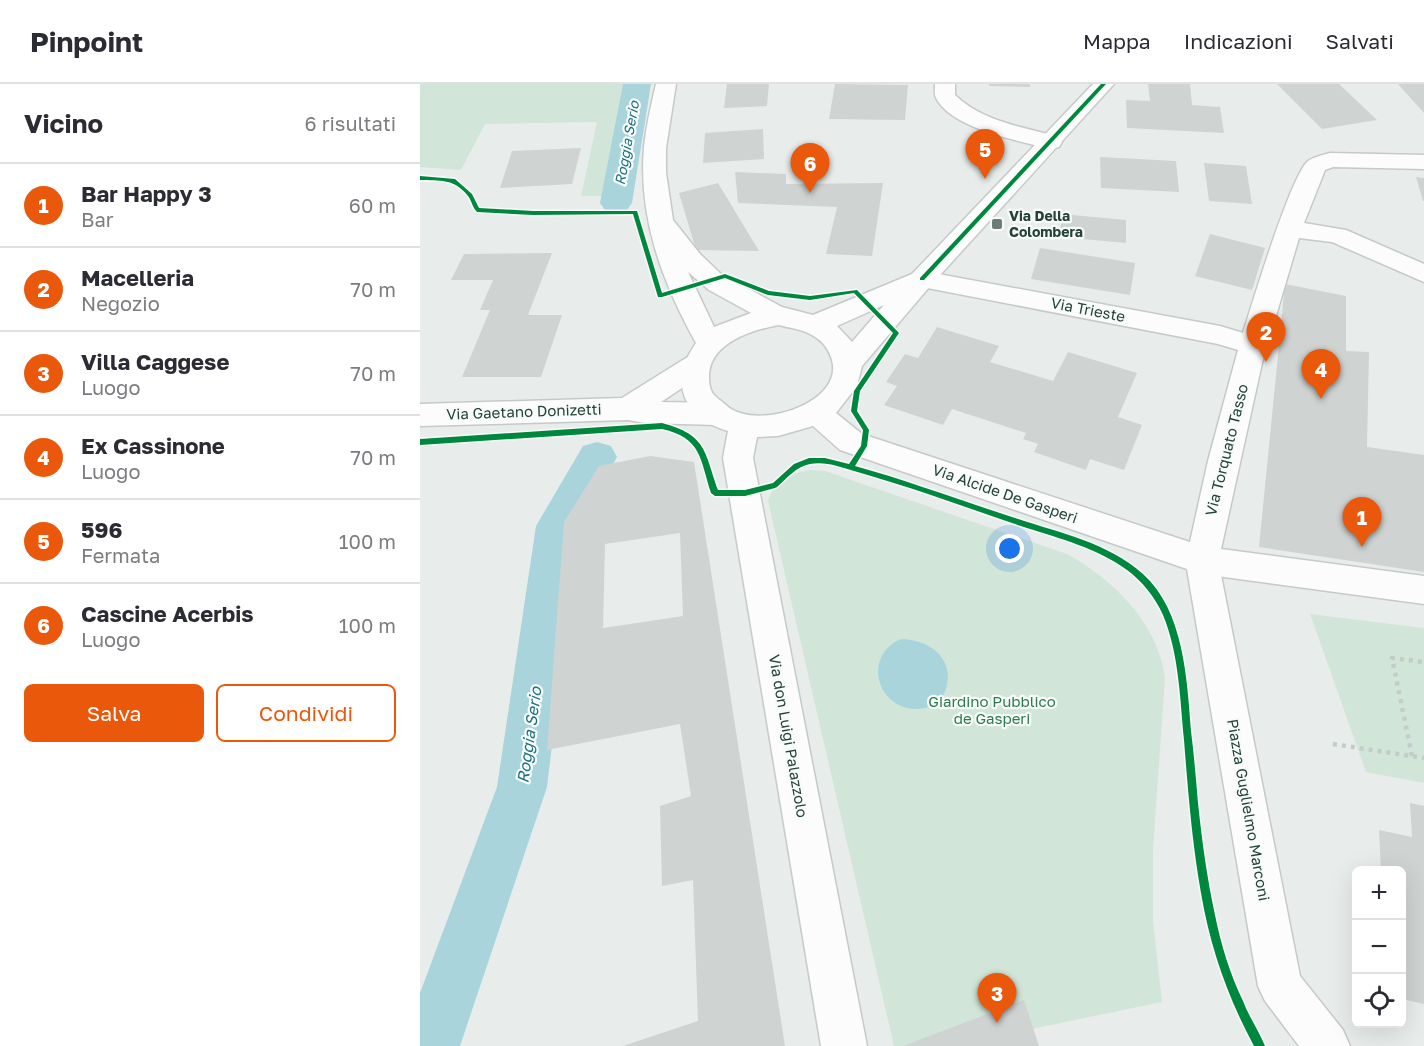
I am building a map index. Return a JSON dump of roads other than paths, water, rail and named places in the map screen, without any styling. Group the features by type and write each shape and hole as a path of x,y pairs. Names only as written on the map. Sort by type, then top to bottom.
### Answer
{"street":[{"path":"658,218 711,279 780,316 817,324 841,345 847,365 844,382 834,399 817,413 794,422 777,425 730,420 708,409 699,396 694,381 703,354 658,218 655,149 666,84"},
{"path":"945,84 945,96 957,109 978,120 1051,142"},
{"path":"847,365 922,279 1104,84"},
{"name":"Via Torquato Tasso","path":"1202,560 1212,507 1252,345 1289,230 1317,165 1330,160 1424,162"},
{"path":"1289,230 1337,235 1424,274"},
{"path":"817,324 922,279"},
{"name":"Via Trieste","path":"922,279 1220,335 1252,345"},
{"path":"628,409 735,328 780,316"},
{"name":"Via Gaetano Donizetti","path":"420,415 628,409 730,420"},
{"name":"Via Alcide De Gasperi","path":"817,413 851,442 1202,560"},
{"name":"Via don Luigi Palazzolo","path":"730,420 844,1046"},
{"path":"1202,560 1424,590"},
{"name":"Piazza Guglielmo Marconi","path":"1202,560 1280,986 1327,1046"}],"water":[{"path":"901,639 926,645 943,659 948,680 938,704 919,709 903,707 890,699 882,688 878,675 880,661 887,649"}],"waterway":[{"name":"Roggia Serio","path":"616,203 637,84"},
{"name":"Roggia Serio","path":"430,1046 522,787 557,526 597,457"}],"place":[{"name":"596","path":"985,179"},
{"name":"Cascine Acerbis","path":"810,193"},
{"name":"Via Della Colombera","path":"997,224"},
{"name":"Macelleria","path":"1266,362"},
{"name":"Ex Cassinone","path":"1321,399"},
{"name":"Bar Happy 3","path":"1362,547"},
{"name":"Villa Caggese","path":"997,1023"}],"park label":[{"name":"Giardino Pubblico de Gasperi","path":"992,710"}]}
